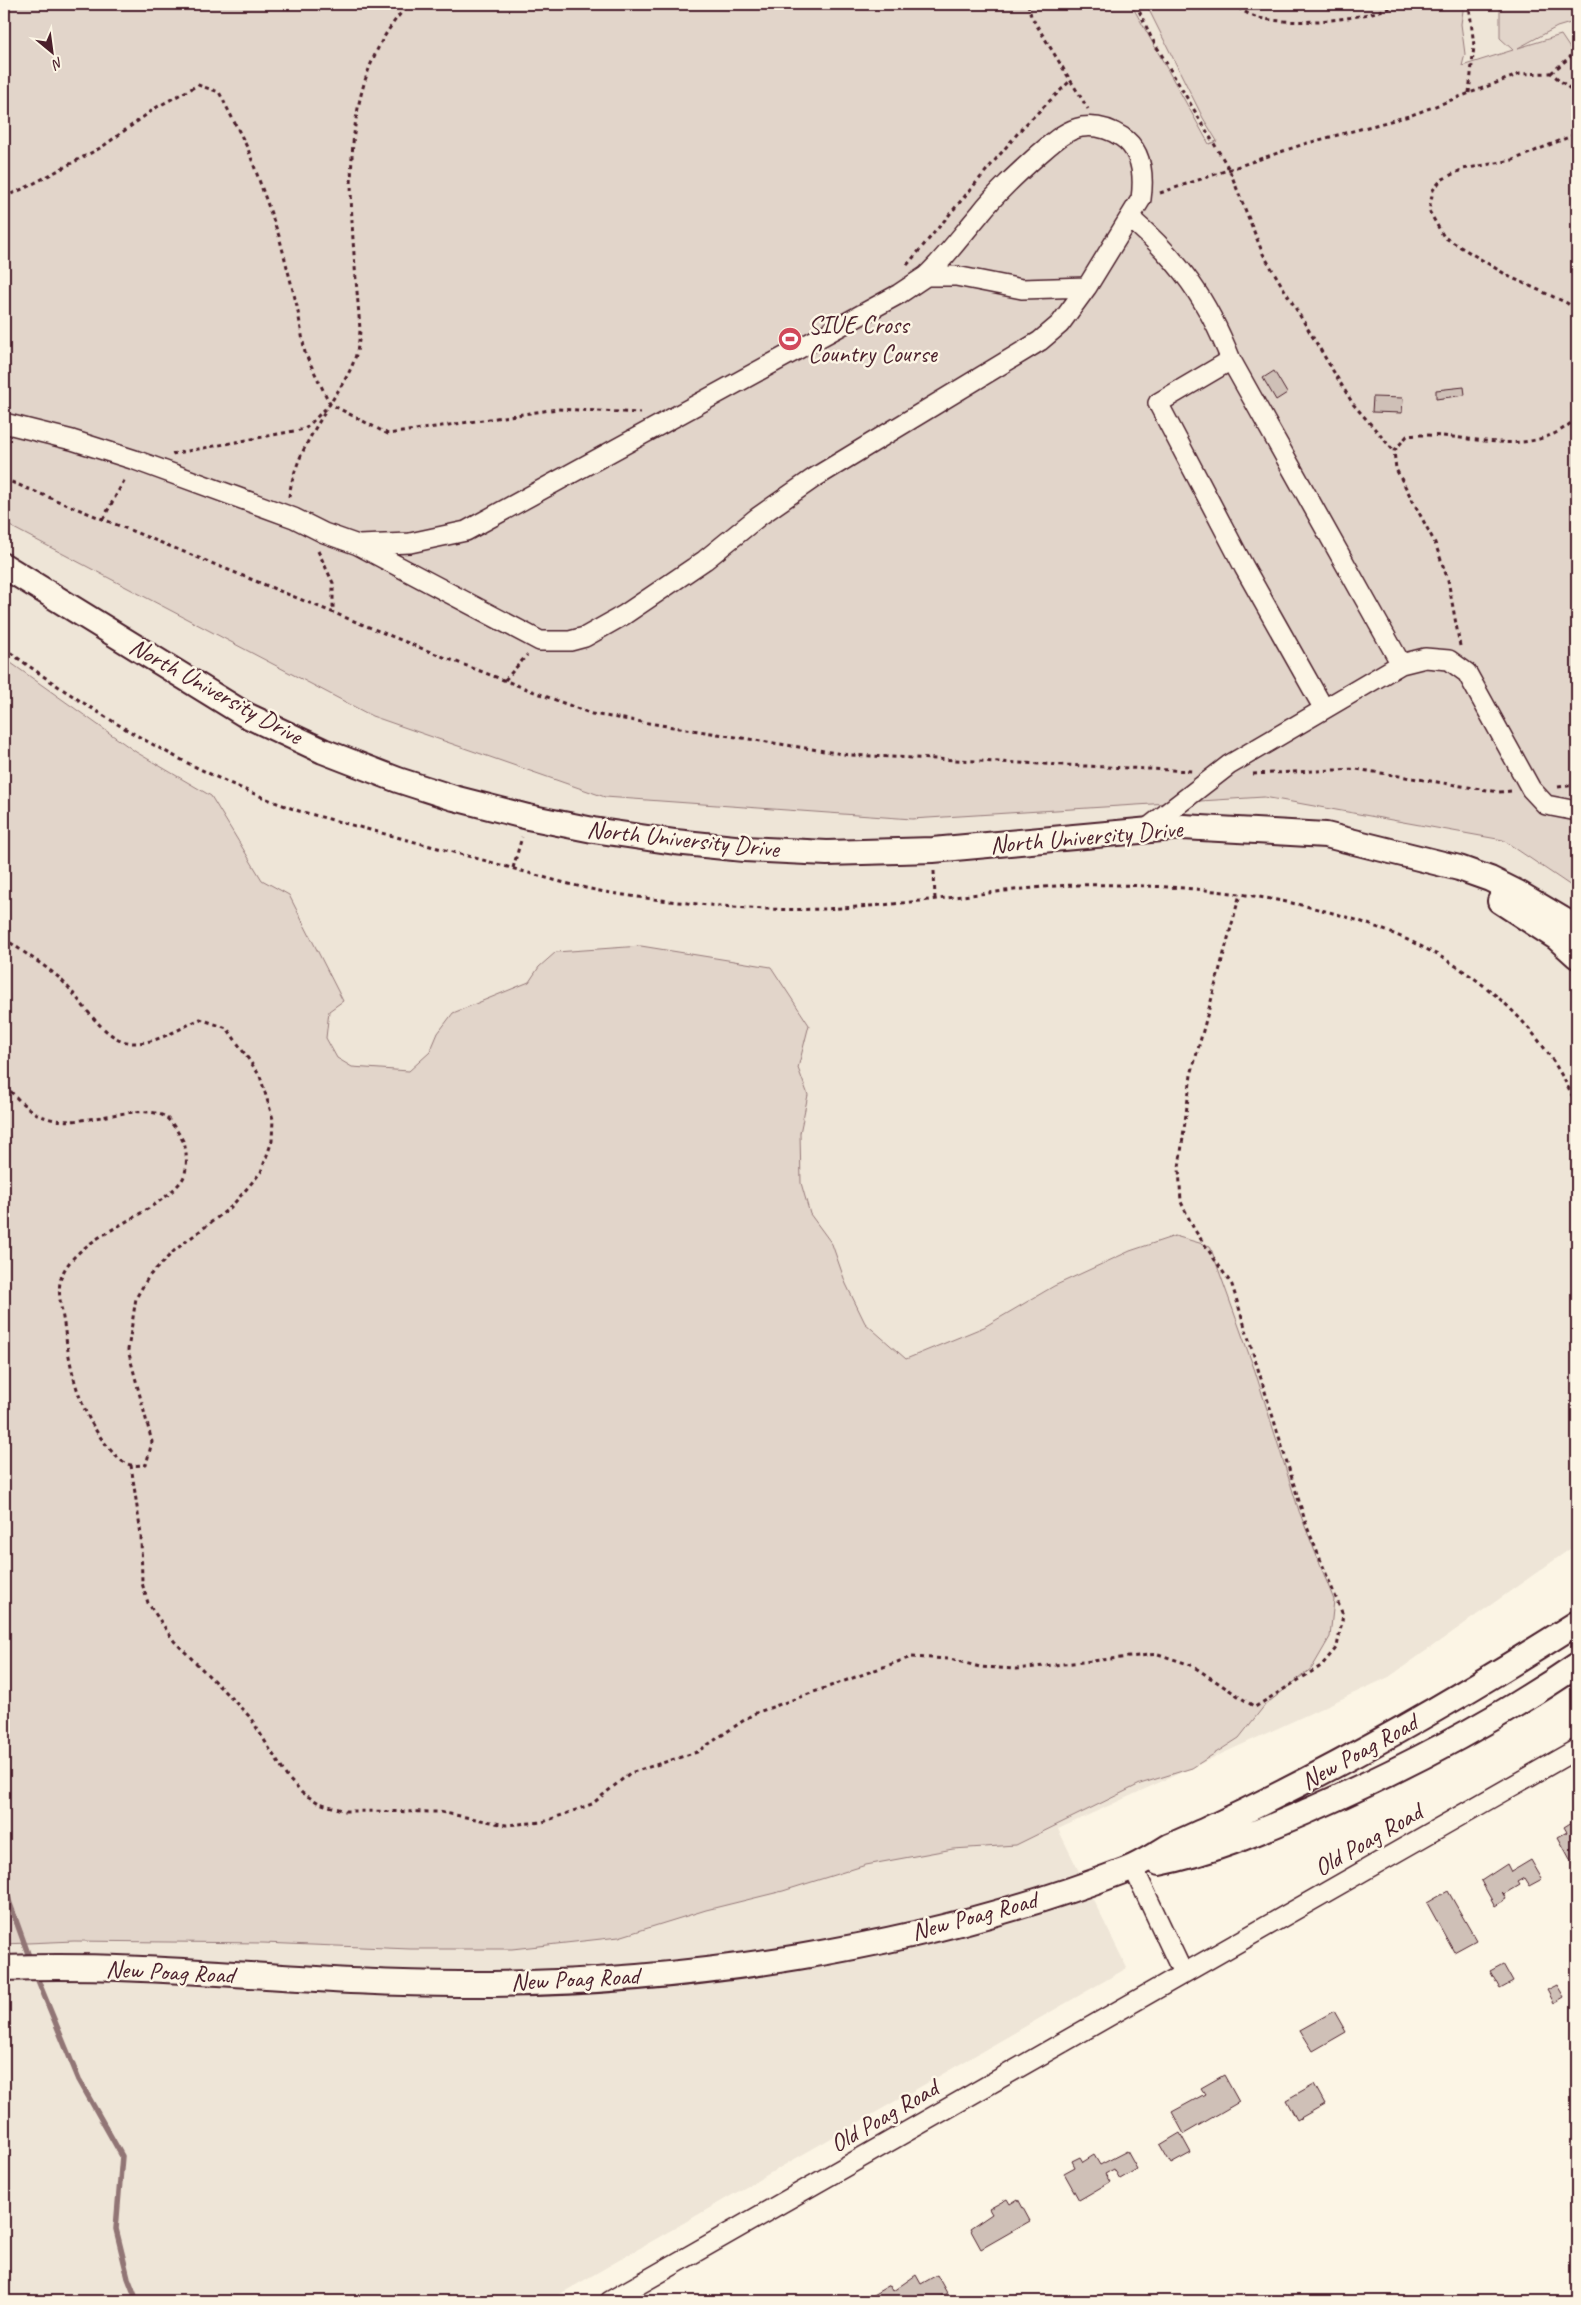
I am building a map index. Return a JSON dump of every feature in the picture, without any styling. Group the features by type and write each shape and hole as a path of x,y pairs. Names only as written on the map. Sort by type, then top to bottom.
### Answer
{"main road":[{"name":"North University Drive","path":"4,566 244,714 323,751 398,780 454,798 528,817 594,830 675,842 744,849 827,853 932,850 1183,828 1326,836 1459,868 1490,879 1577,928"},
{"name":"North University Drive","path":"1419,858 1520,913 1557,938 1577,956"},
{"name":"New Poag Road","path":"1133,1867 1172,1845 1262,1804 1361,1753 1489,1678 1577,1623"},
{"name":"New Poag Road","path":"4,1968 93,1968 358,1982 461,1984 565,1982 668,1974 820,1952 941,1927 1026,1904 1133,1867 1180,1859 1233,1841 1356,1790 1422,1758 1486,1723 1577,1665"}],"street":[{"path":"4,423 72,440 135,460 263,506 324,533 358,545 540,641 570,641 585,637 624,615 705,560 758,517 814,478 1040,341 1060,324 1087,287 1141,199 1143,183 1141,166 1135,151 1126,140 1113,131 1099,127 1083,127 1067,132 1015,176 980,214 945,258 926,276 900,294 726,391 466,531 410,542 358,545"},
{"path":"1130,218 1176,262 1198,292 1217,325 1232,360 1401,664"},
{"path":"926,276 956,276 1022,289 1087,287"},
{"path":"1232,360 1158,403 1244,567 1324,709"},
{"path":"1144,830 1219,772 1401,664 1425,658 1449,660 1467,673 1531,789 1546,805 1577,811"},
{"name":"Old Poag Road","path":"610,2301 1577,1749"},
{"path":"1133,1867 1183,1973"}],"path":[{"path":"103,519 135,460 305,429 330,404 350,371 359,350 360,330 350,188 357,104 377,48 409,4"},
{"path":"1028,4 1031,16 1099,127"},
{"path":"1136,4 1150,37 1229,169 1263,254 1353,404 1394,451 1396,469 1435,543 1448,580 1457,636 1467,673"},
{"path":"1231,4 1257,18 1298,22 1347,17 1400,4"},
{"path":"1469,4 1474,46 1469,93"},
{"path":"1141,199 1304,144 1409,116 1520,74 1550,73 1577,51"},
{"path":"1550,73 1574,92 1577,100"},
{"path":"900,271 1023,127 1071,80"},
{"path":"4,197 28,187 102,147 157,107 198,85 218,92 248,149 279,236 297,306 305,353 330,404 388,434 557,409 642,413"},
{"path":"1577,128 1576,134 1513,160 1463,169 1441,180 1433,190 1429,210 1444,237 1510,277 1567,303 1577,311"},
{"path":"1394,451 1407,436 1427,433 1512,443 1551,436 1577,419"},
{"path":"4,479 592,714 849,755 1265,774 1356,768 1500,792 1531,789"},
{"path":"505,680 540,641"},
{"path":"513,868 528,817"},
{"path":"932,850 935,900"},
{"path":"130,1465 141,1535 142,1583 148,1604 174,1641 250,1718 287,1777 302,1793 319,1803 345,1811 440,1812 506,1825 543,1822 592,1804 630,1772 697,1752 753,1714 911,1657 950,1659 980,1667 1016,1670 1158,1654 1191,1665 1255,1707 1320,1666 1337,1647 1344,1615 1307,1527 1232,1285 1194,1229 1181,1202 1179,1168 1191,1075 1240,894"},
{"path":"4,938 58,977 98,1023 119,1040 136,1044 160,1037 200,1019 227,1028 260,1076 273,1119 272,1141 261,1172 231,1207 174,1250 150,1276 136,1298 128,1350 152,1442 146,1465 130,1465 118,1458 97,1434 82,1405 70,1366 60,1296 62,1276 79,1252 160,1200 183,1179 186,1156 184,1142 166,1116 149,1111 66,1122 45,1117 26,1107 4,1084"}],"shaded area":[{"path":"4,4 1577,4 1577,1544 1389,1677 1058,1829 1127,1968 548,2301 4,2301"},
{"name":"SIUE Cross Country Course","path":"4,4 1131,4 1209,144 1217,141 1203,118 1146,4 1464,4 1461,24 1465,54 1462,66 1513,50 1500,38 1500,4 1577,4 1577,21 1557,27 1518,48 1561,35 1577,59 1577,890 1503,840 1264,797 912,819 605,797 372,716 4,523"},
{"path":"4,658 136,752 211,796 262,880 289,895 343,1001 329,1011 326,1038 337,1058 352,1067 409,1071 430,1052 438,1033 453,1013 529,982 539,967 556,952 641,946 771,967 809,1025 798,1068 808,1095 800,1133 801,1183 810,1214 832,1244 846,1284 865,1323 906,1359 984,1327 1054,1286 1130,1251 1175,1236 1210,1246 1255,1371 1299,1511 1334,1600 1330,1637 1312,1668 1265,1705 1239,1738 1192,1768 1140,1784 1016,1845 953,1849 866,1865 783,1891 706,1910 619,1937 512,1949 410,1949 263,1943 74,1941 4,1944"}],"building":[{"path":"1274,371 1287,393 1276,400 1263,378"},
{"path":"1464,387 1465,395 1436,399 1436,390"},
{"path":"1373,397 1403,398 1402,413 1372,412"},
{"path":"1572,1822 1574,1826 1577,1824 1577,1858 1571,1861 1558,1837 1567,1832 1564,1827"},
{"path":"1531,1860 1542,1879 1529,1886 1524,1878 1517,1882 1519,1885 1504,1894 1502,1892 1506,1899 1495,1906 1481,1881 1507,1864 1511,1872"},
{"path":"1448,1891 1476,1940 1454,1952 1427,1903"},
{"path":"1503,1964 1513,1982 1500,1989 1490,1971"},
{"path":"1557,1985 1564,1997 1554,2003 1547,1990"},
{"path":"1334,2011 1346,2032 1313,2051 1300,2030"},
{"path":"1224,2075 1239,2102 1184,2134 1172,2112 1205,2094 1201,2088"},
{"path":"1314,2084 1325,2104 1297,2120 1286,2100"},
{"path":"1180,2133 1191,2153 1171,2164 1160,2145"},
{"path":"1127,2151 1137,2169 1120,2179 1114,2169 1105,2174 1110,2182 1079,2200 1064,2173 1075,2167 1072,2161 1080,2157 1083,2162 1094,2155 1100,2165"},
{"path":"1007,2199 1010,2204 1018,2199 1030,2221 981,2249 970,2229 992,2214 989,2209"},
{"path":"916,2275 921,2284 937,2275 947,2293 932,2301 874,2301 871,2296 890,2285 893,2291"}],"waterway":[{"path":"4,1881 10,1904 31,1962"},
{"path":"35,1973 79,2080 122,2156 116,2229 128,2278 137,2301"}],"place":[{"name":"SIUE Cross Country Course","path":"790,339"}]}
